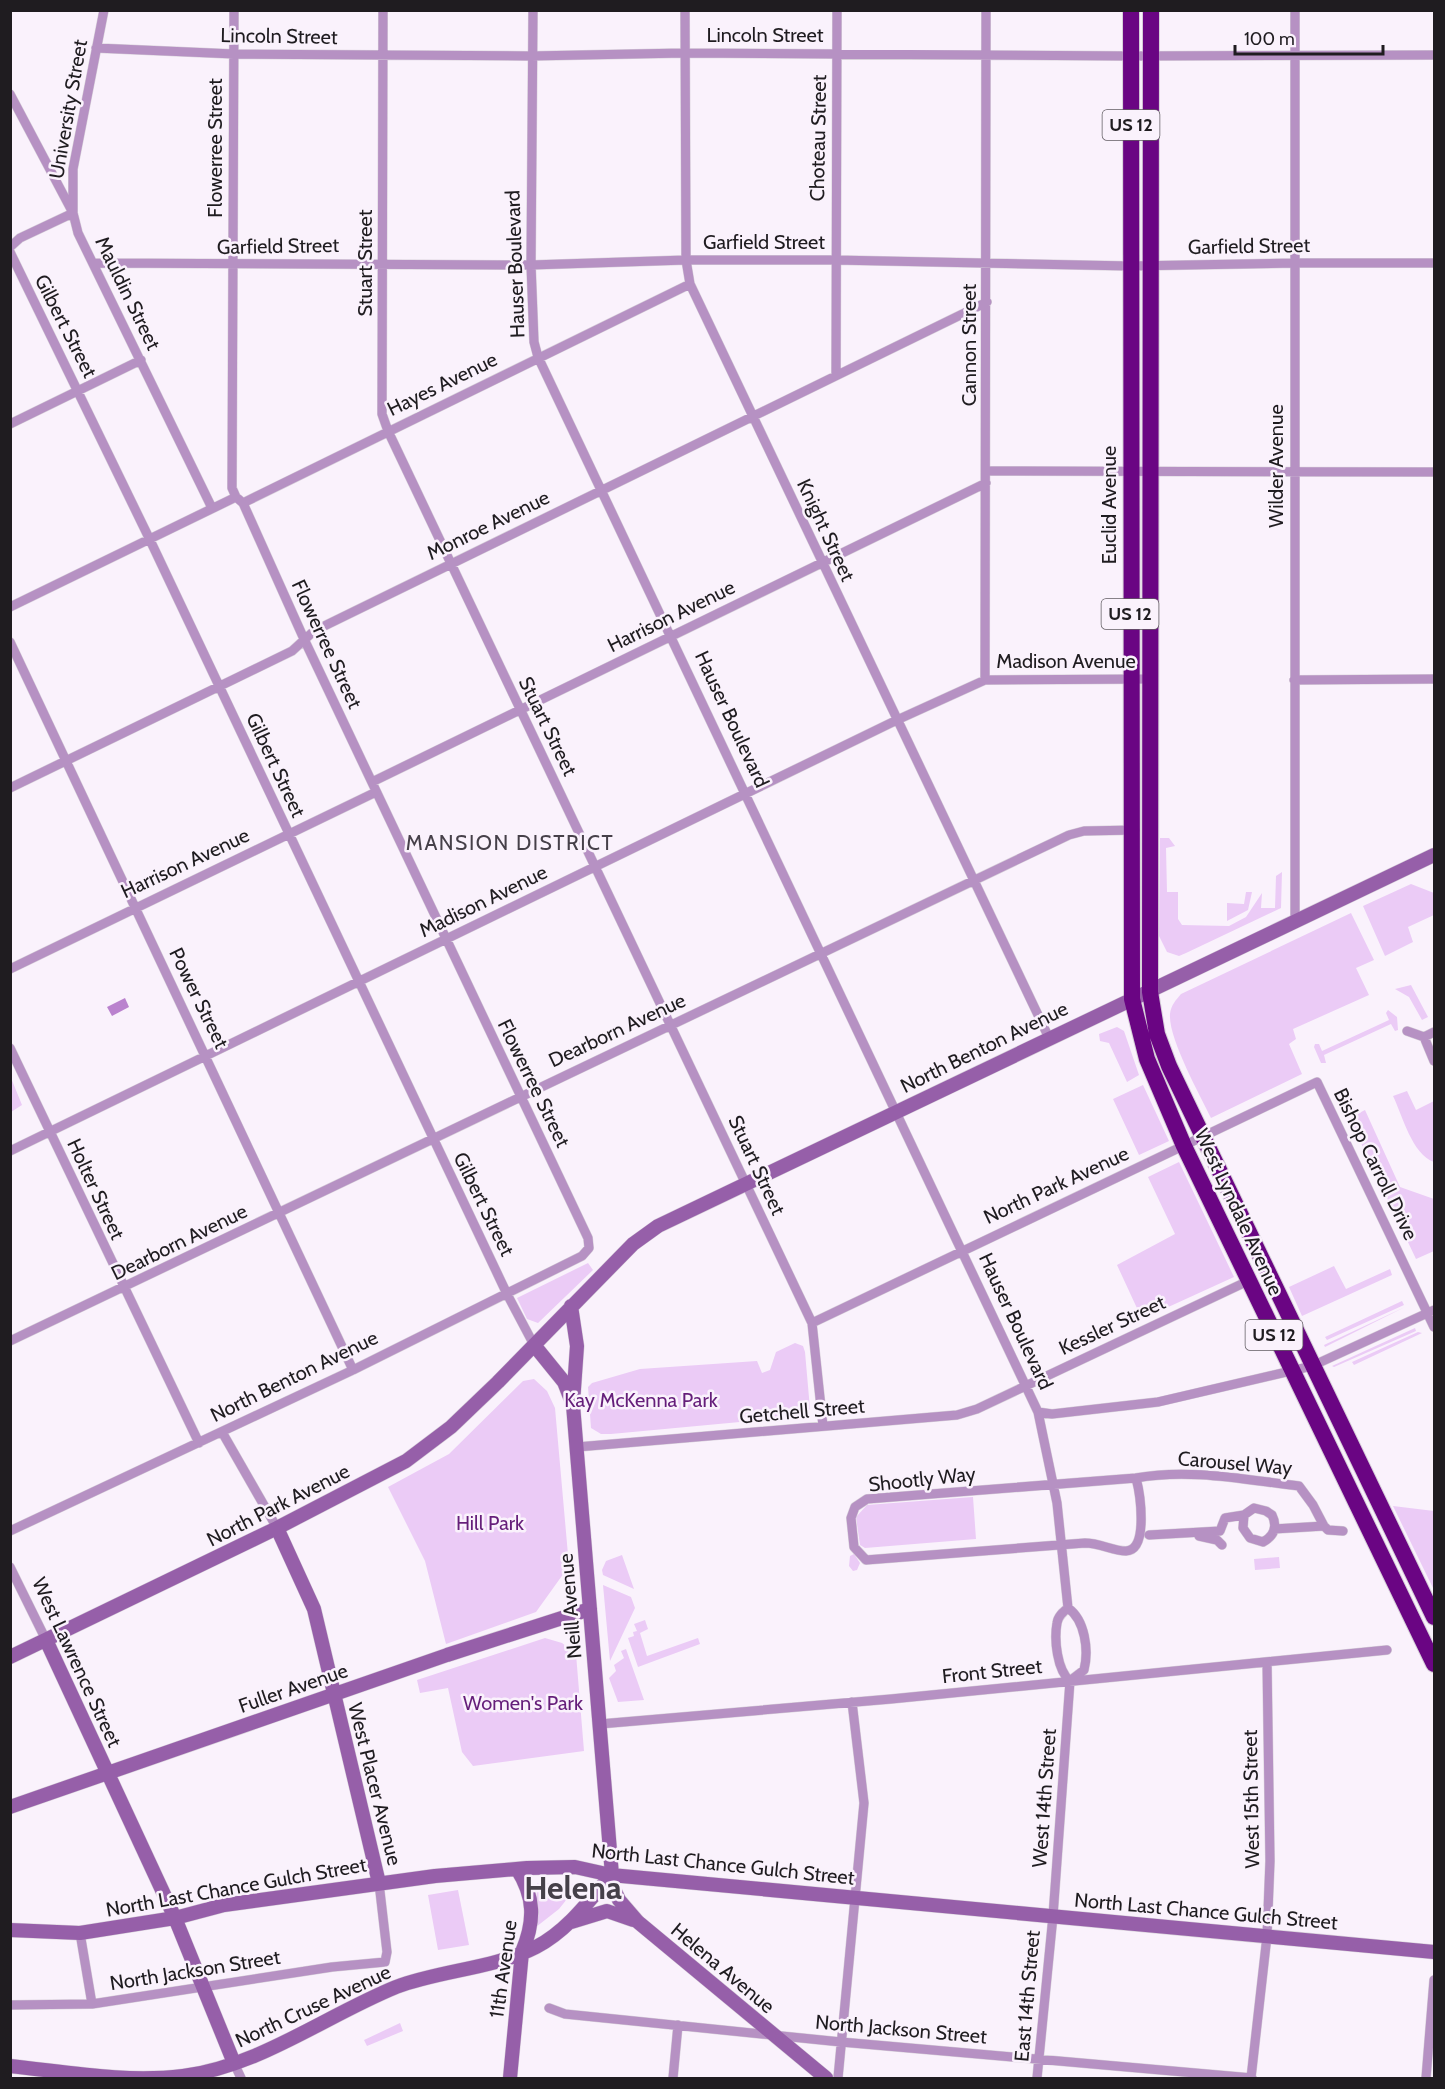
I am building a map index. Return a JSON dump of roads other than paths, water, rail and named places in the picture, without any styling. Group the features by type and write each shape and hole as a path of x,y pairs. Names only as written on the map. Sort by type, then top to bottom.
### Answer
{"highway":[{"name":"Euclid Avenue","path":"1131,10 1130,830 1132,999"},
{"name":"Euclid Avenue","path":"1150,992 1151,10"},
{"name":"West Lyndale Avenue","path":"1150,992 1161,1047 1202,1137 1434,1617"},
{"name":"West Lyndale Avenue","path":"1132,999 1147,1059 1184,1146 1434,1664"}],"street":[{"name":"University Street","path":"74,213 73,169 104,10"},
{"name":"Flowerree Street","path":"234,10 232,488 588,1238 588,1248"},
{"name":"Stuart Street","path":"383,10 382,414 450,563 812,1323 823,1426"},
{"name":"Hauser Boulevard","path":"532,10 531,265 534,342 538,357 898,1111 1038,1412"},
{"name":"Knight Street","path":"685,10 686,260 690,284 1049,1038"},
{"name":"Choteau Street","path":"836,375 837,10"},
{"name":"Cannon Street","path":"985,680 986,10"},
{"name":"Wilder Avenue","path":"1295,10 1295,922"},
{"name":"Lincoln Street","path":"96,48 234,54 531,56 684,53 1131,56 1434,55"},
{"name":"Mauldin Street","path":"10,94 74,213 78,233 212,508"},
{"path":"10,247 20,238 74,213"},
{"name":"Gilbert Street","path":"10,252 150,540 507,1294"},
{"name":"Garfield Street","path":"93,263 233,265 383,262 531,265 686,260 987,262 1130,266 1295,262 1434,263"},
{"name":"Hayes Avenue","path":"10,607 212,508 239,500 388,431 690,284"},
{"name":"Monroe Avenue","path":"10,788 292,651 314,631 450,563 987,302"},
{"path":"10,424 141,360"},
{"path":"986,471 1434,472"},
{"name":"Harrison Avenue","path":"372,782 986,483"},
{"name":"Power Street","path":"10,642 68,760 353,1370"},
{"name":"Madison Avenue","path":"10,1151 897,720 985,680 1150,679"},
{"path":"1294,680 1434,679"},
{"name":"Harrison Avenue","path":"10,969 376,792"},
{"name":"Dearborn Avenue","path":"10,1341 1069,835 1084,831 1150,831"},
{"name":"North Benton Avenue","path":"571,1306 644,1235 674,1217 1434,855"},
{"path":"1407,1031 1424,1038 1434,1061"},
{"path":"1424,1038 1434,1032"},
{"name":"Holter Street","path":"10,1048 199,1443"},
{"name":"North Park Avenue","path":"812,1323 1317,1082"},
{"name":"Bishop Carroll Drive","path":"1317,1082 1431,1311 1434,1327"},
{"name":"North Benton Avenue","path":"10,1531 353,1370 582,1256 588,1248"},
{"name":"Kessler Street","path":"957,1415 1248,1281"},
{"path":"507,1294 534,1346"},
{"path":"571,1306 577,1346 573,1406"},
{"name":"North Park Avenue","path":"10,1657 277,1528 406,1461 451,1427 534,1346 571,1306"},
{"path":"1038,1412 1052,1414 1158,1401 1312,1366 1431,1311"},
{"name":"Neill Avenue","path":"534,1346 564,1382 573,1406 611,1875"},
{"name":"West 14th Street","path":"1038,1412 1054,1485 1068,1608 1080,1620 1085,1657 1083,1672 1070,1681"},
{"name":"Getchell Street","path":"578,1447 957,1415"},
{"name":"West Placer Avenue","path":"222,1432 277,1528 314,1609 379,1883"},
{"name":"Carousel Way","path":"1136,1478 1175,1474 1215,1475 1299,1486 1313,1505 1324,1526"},
{"path":"1062,1546 1099,1543 1124,1551 1132,1550 1137,1545 1142,1524 1136,1478"},
{"name":"Shootly Way","path":"1062,1546 866,1560 854,1547 851,1518 855,1506 867,1499 1136,1478"},
{"path":"1188,1533 1217,1540 1222,1545 1220,1531 1225,1518 1244,1515 1254,1509 1266,1511 1272,1515 1275,1529 1268,1539 1255,1541 1246,1534 1244,1515"},
{"path":"1275,1529 1324,1526 1328,1530 1342,1531"},
{"path":"1149,1535 1220,1531"},
{"name":"West Lawrence Street","path":"10,1567 176,1918 234,2063"},
{"name":"West 14th Street","path":"1068,1608 1057,1623 1059,1664 1063,1675 1070,1681"},
{"name":"Fuller Avenue","path":"10,1808 333,1695 590,1609"},
{"name":"Front Street","path":"600,1724 1387,1650"},
{"name":"West 15th Street","path":"1251,2078 1267,1936 1270,1861 1267,1662"},
{"name":"West 14th Street","path":"1053,1916 1070,1681"},
{"path":"838,2079 864,1803 852,1702"},
{"name":"North Last Chance Gulch Street","path":"10,1930 80,1933 176,1918 224,1905 379,1883 517,1869 582,1868 611,1875 1434,1952"},
{"name":"11th Avenue","path":"510,2079 522,1952 529,1936 531,1897 517,1869"},
{"path":"569,1923 611,1875"},
{"name":"Helena Avenue","path":"611,1875 619,1900 638,1922 826,2079"},
{"name":"North Jackson Street","path":"10,2005 92,2004 202,1986 385,1962 387,1952 379,1883"},
{"path":"569,1923 607,1911 638,1922"},
{"name":"East 14th Street","path":"1037,2079 1053,1916"},
{"name":"North Cruse Avenue","path":"11,2066 143,2078 184,2076 234,2063 290,2040 345,2009 399,1986 522,1952 544,1942 569,1923"},
{"path":"80,1933 92,2004"},
{"path":"1426,2079 1434,1980"},
{"name":"North Jackson Street","path":"549,2008 565,2014 841,2042 1251,2078"},
{"path":"673,2079 678,2025"},
{"path":"234,2063 241,2079"},
{"path":"10,2072 11,2066"}],"district":[{"name":"MANSION DISTRICT","path":"510,842"},
{"name":"Helena","path":"573,1887"}],"park label":[{"name":"Kay McKenna Park","path":"641,1400"},
{"name":"Hill Park","path":"490,1523"},
{"name":"Women's Park","path":"523,1703"}]}
